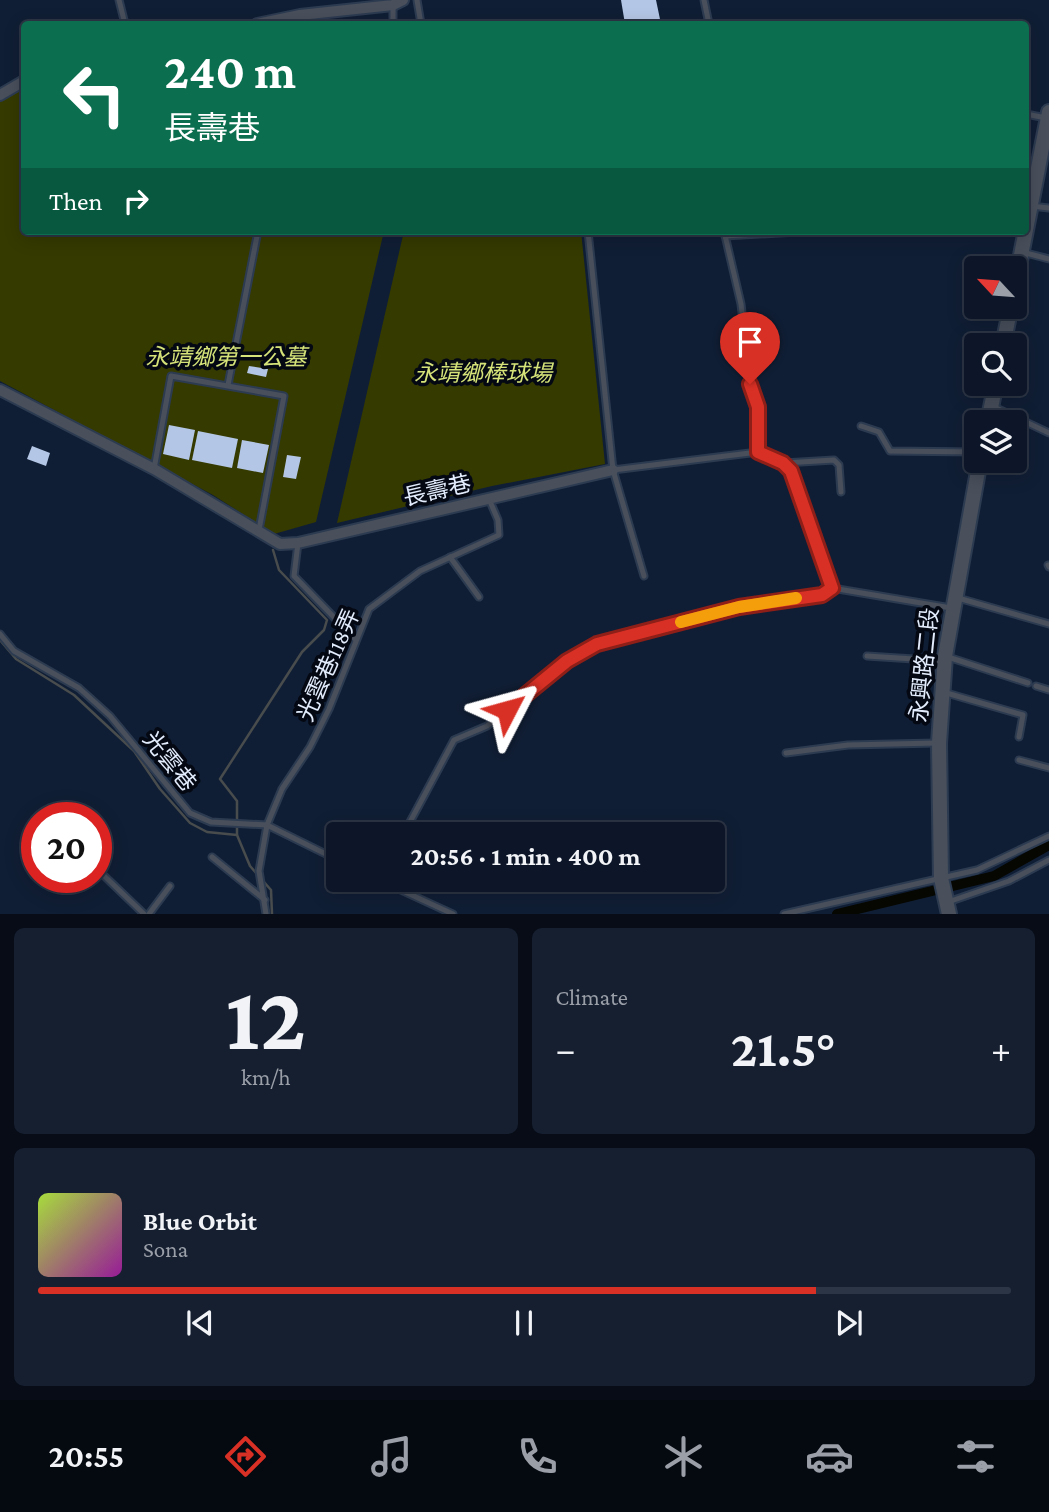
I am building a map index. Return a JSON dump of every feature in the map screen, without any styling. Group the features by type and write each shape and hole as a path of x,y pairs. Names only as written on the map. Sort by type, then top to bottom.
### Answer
{"street":[{"path":"271,21 398,2"},
{"path":"0,95 21,83"},
{"path":"1029,211 1048,115"},
{"path":"1020,256 1024,235"},
{"name":"長壽巷","path":"0,390 154,469 280,544 298,543 613,470"},
{"path":"990,410 993,396"},
{"name":"永興路二段","path":"949,908 941,878 939,743 945,659 978,473"}],"lane":[{"path":"119,0 124,21"},
{"path":"417,0 420,21"},
{"path":"704,0 708,21"},
{"path":"394,21 398,2"},
{"path":"1029,114 1048,115"},
{"path":"1030,206 1049,208"},
{"path":"229,385 257,235"},
{"path":"588,235 613,470 644,576"},
{"path":"725,235 741,304 750,384 758,407 758,452 783,463 791,471 832,588"},
{"path":"1021,252 1049,259"},
{"path":"154,469 171,376 284,396 259,533"},
{"path":"991,406 1049,433"},
{"path":"861,426 879,432 890,451 964,452"},
{"name":"長壽巷","path":"613,470 758,452"},
{"path":"783,463 834,460 839,465 841,492"},
{"name":"光雲巷118弄","path":"265,900 259,871 267,825 282,789 310,747 329,709 369,609 420,571 499,536 498,520 489,499"},
{"path":"298,543 294,576 355,639"},
{"path":"450,557 479,597"},
{"path":"410,822 454,740 487,726 567,661 597,644 739,607 822,595 832,588 1026,614 1049,624"},
{"name":"光雲巷","path":"0,634 14,651 79,688 110,716 190,813 211,822 267,825 326,854"},
{"path":"867,656 945,659 1028,683"},
{"path":"1036,686 1049,690"},
{"path":"943,692 1023,715 1019,737"},
{"path":"786,753 848,745 939,743"},
{"path":"1019,760 1049,768"},
{"path":"784,914 977,870 1049,836"},
{"path":"212,857 265,900 266,914"},
{"path":"949,908 1009,881 1049,859"},
{"path":"112,883 146,914 170,887"},
{"path":"404,892 453,914"}],"green space":[{"name":"永靖鄉第一公墓","path":"21,90 21,235 383,235 316,522 274,534 213,495 0,381 0,102"},
{"name":"永靖鄉棒球場","path":"403,235 581,235 605,464 492,486 337,523"}],"building":[{"path":"621,0 656,0 660,21 624,21"},
{"path":"200,356 219,360 218,367 199,364"},
{"path":"249,366 268,369 266,377 247,373"},
{"path":"169,425 195,430 189,460 163,454"},
{"path":"198,431 238,439 232,468 192,460"},
{"path":"242,440 269,445 263,473 237,468"},
{"path":"32,446 50,453 46,466 27,459"},
{"path":"287,455 301,457 296,479 283,477"}],"waterway":[{"path":"237,835 237,801 220,779 302,652 324,630 327,620 279,570 273,550"},
{"path":"0,640 16,659 74,695 134,751 160,789 190,823 207,832 237,835 250,866 271,890 272,914"},
{"path":"837,914 994,876 1049,845"}],"slow traffic":[{"path":"681,622 739,607 796,598"}],"route":[{"path":"507,710 567,661 597,644 739,607 822,595 832,588 791,471 783,463 758,452 758,407 750,384"}]}
